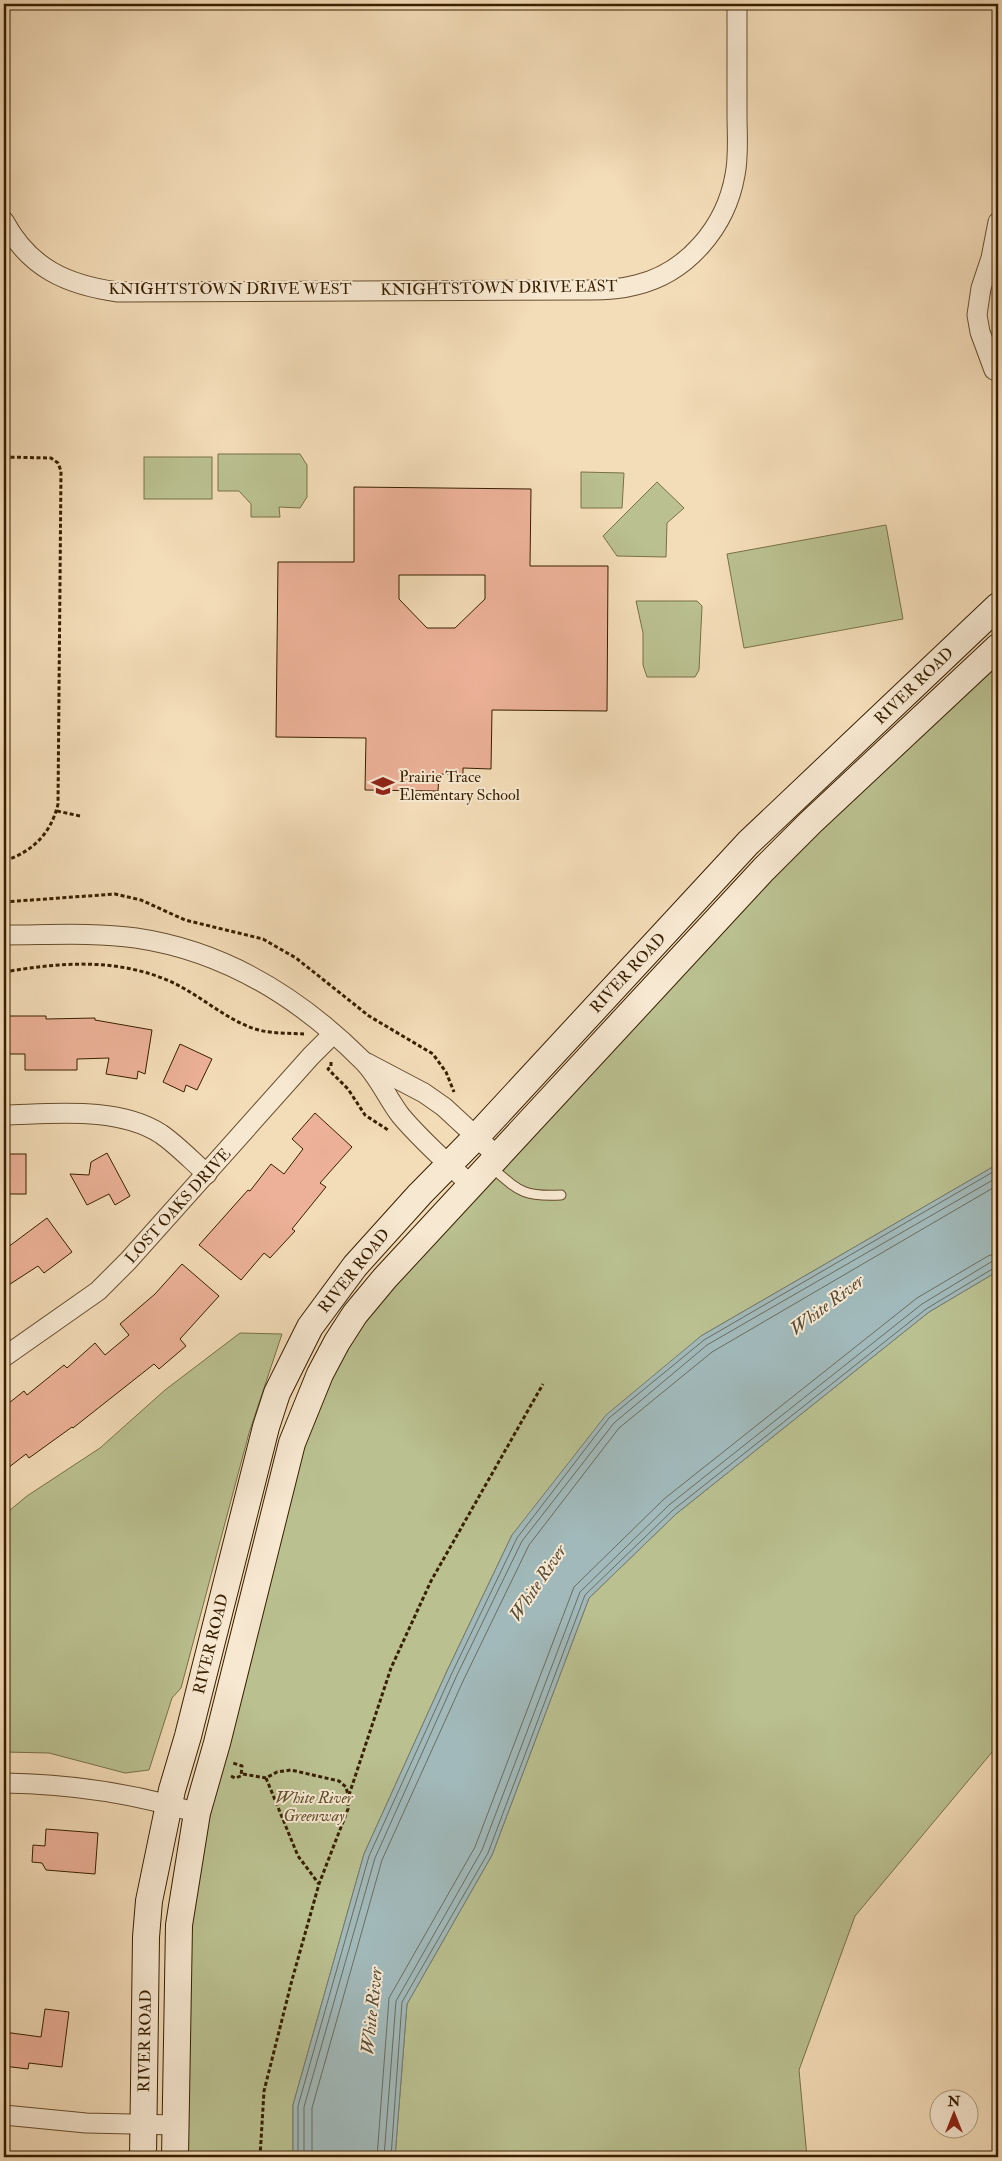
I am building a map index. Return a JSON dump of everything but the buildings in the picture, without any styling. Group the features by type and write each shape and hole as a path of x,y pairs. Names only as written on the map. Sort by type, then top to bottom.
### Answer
{"main road":[{"name":"RIVER ROAD","path":"143,2157 146,1937 149,1901 169,1804 266,1427 277,1393 310,1327 331,1296 355,1266 748,843 998,606"},
{"name":"RIVER ROAD","path":"175,2157 179,1925 197,1812 217,1743 292,1443 308,1401 337,1342 355,1314 385,1278 763,870 810,823 998,648"}],"street":[{"name":"KNIGHTSTOWN DRIVE EAST","path":"363,290 613,289 638,285 665,274 685,261 701,247 719,222 736,175 737,4"},
{"name":"KNIGHTSTOWN DRIVE WEST","path":"4,221 20,245 47,270 68,281 91,288 118,292 363,290"},
{"path":"994,370 980,332 977,315 981,288 991,258 998,222"},
{"path":"4,935 101,935 161,943 236,969 276,990 310,1012 364,1061 424,1093 444,1107 476,1137 493,1161"},
{"name":"LOST OAKS DRIVE","path":"4,1357 98,1291 128,1261 333,1034"},
{"path":"364,1061 401,1115 471,1185"},
{"path":"4,1114 99,1115 135,1121 162,1135 207,1174"},
{"path":"4,1783 75,1786 169,1804 197,1812"},
{"path":"4,2115 86,2123 176,2125"}],"lane":[{"path":"493,1161 517,1190 537,1197 561,1195"}],"path":[{"path":"4,457 52,458 58,463 61,471 57,810 44,837 30,850 4,861"},
{"path":"57,810 80,816"},
{"path":"4,972 41,965 75,964 104,964 134,970 162,978 253,1029 272,1033 304,1034 332,1063 328,1069 348,1089 364,1115 396,1136"},
{"path":"348,1795 391,1668 431,1581 543,1384"},
{"path":"243,1774 266,1778 277,1772 291,1770 340,1781 346,1787 348,1795 348,1809 319,1884 264,2090 260,2157"},
{"path":"266,1778 298,1856 319,1884"}],"green space":[{"path":"218,454 300,454 307,465 307,497 300,508 279,507 280,517 251,517 251,504 239,491 218,491"},
{"path":"144,457 212,457 212,499 144,499"},
{"path":"581,472 624,473 622,508 581,508"},
{"path":"657,482 684,508 667,523 666,557 617,556 603,536"},
{"path":"886,525 903,619 744,648 727,554"},
{"path":"636,601 697,601 702,606 699,670 695,677 647,677 643,665 643,633"},
{"name":"White River Greenway","path":"998,645 998,1164 701,1336 512,1535 447,1671 364,1854 293,2105 293,2157 175,2157 178,2006 207,1828 219,1780 272,1515 337,1342 435,1223"},
{"path":"998,1271 998,1745 855,1916 799,2070 807,2157 395,2157 407,2004 492,1855 589,1598 676,1514 929,1312"},
{"path":"240,1333 282,1334 249,1433 181,1688 172,1698 149,1770 125,1773 49,1753 4,1752 4,1515 27,1496 100,1448 165,1390"}],"water":[{"name":"White River","path":"998,1164 998,1271 929,1312 676,1514 589,1598 492,1855 407,2004 395,2157 293,2157 293,2105 364,1854 447,1671 512,1535 606,1415 701,1336"}],"place":[{"name":"Prairie Trace Elementary School","path":"383,786"}]}
